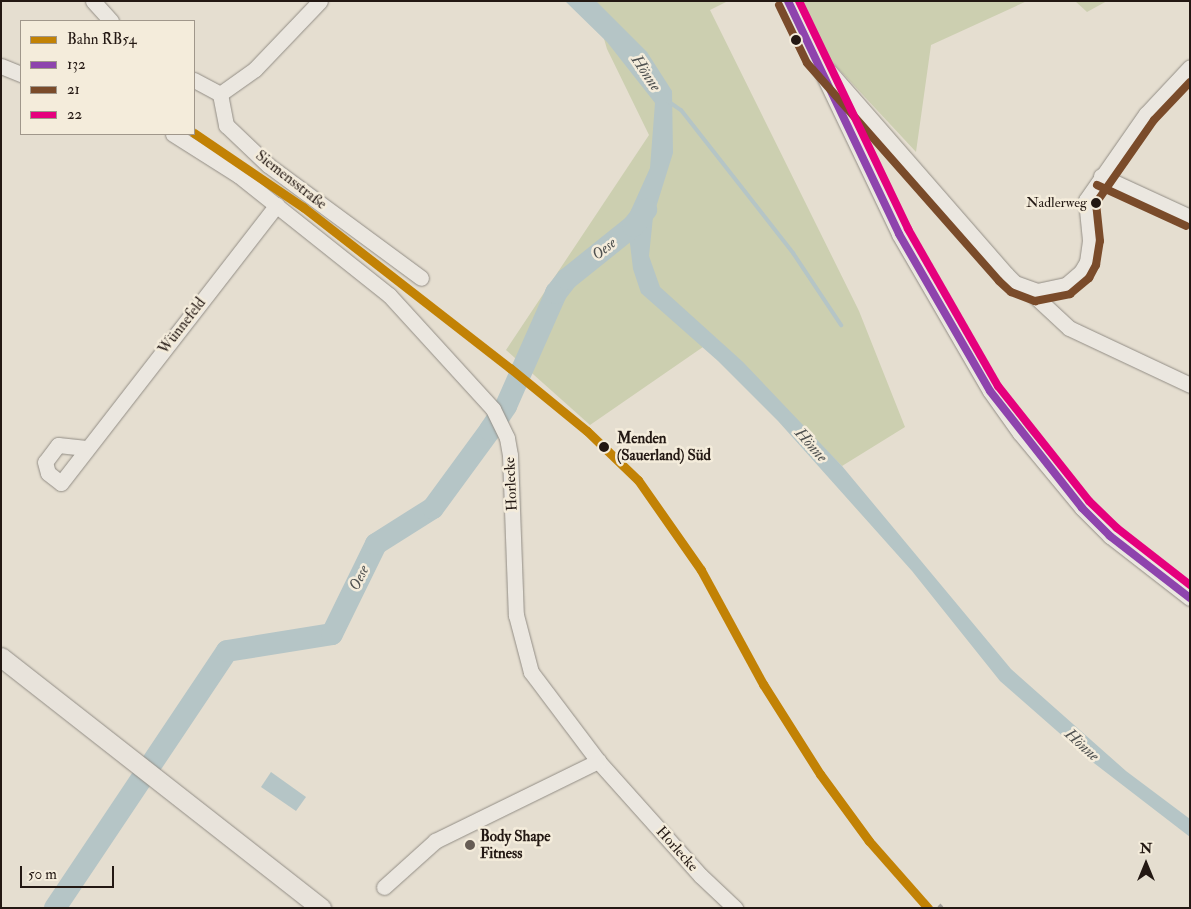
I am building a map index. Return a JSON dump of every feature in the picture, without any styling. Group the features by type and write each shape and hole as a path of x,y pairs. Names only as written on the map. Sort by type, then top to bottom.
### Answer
{"main road":[{"path":"1,657 132,762 321,908"}],"street":[{"path":"93,1 110,20"},
{"path":"195,81 220,94 255,70 320,1"},
{"path":"788,1 900,234 1004,411 1082,508 1127,549 1190,598"},
{"path":"815,56 1006,274 1027,289 1053,316 1075,331 1190,385"},
{"path":"1,66 20,74"},
{"path":"1027,289 1054,290 1075,280 1082,272 1087,262 1090,240 1085,207 1101,176 1166,90 1190,67"},
{"name":"Siemensstraße","path":"220,94 226,125 268,165 421,278"},
{"name":"Horlecke","path":"174,135 277,205 389,295 493,409 507,438 512,472 516,615 524,655 548,698 598,761 701,876 735,908"},
{"path":"1101,176 1190,217"},
{"name":"Wünnefeld","path":"86,448 277,205"},
{"path":"384,887 435,841 598,761"}],"green space":[{"path":"593,1 728,1 710,10 859,311 905,427 842,466 716,338 590,425 506,350 649,135 607,49"},
{"path":"792,1 1027,1 931,45 916,152 822,51"},
{"path":"1075,1 1107,1 1087,12"}],"water":[{"name":"Hönne","path":"565,1 596,1 647,52 672,91 673,153 653,217 649,256 660,287 743,362 842,466 1011,669 1126,771 1190,819 1190,837 1090,760 1000,681 912,571 778,421 718,361 641,293 633,269 627,219 650,168 655,103 607,42"},
{"path":"271,772 306,797 296,811 261,787"}],"waterway":[{"path":"669,102 681,110 793,253 841,325"},
{"name":"Oese","path":"55,908 227,651 332,634 376,544 433,508 506,406 556,293 567,279 633,226 646,210"}],"railway":[{"path":"939,905 942,908"}],"rail line":[{"name":"RB54","path":"195,134 303,207 510,368 587,431 638,480 701,570 763,684 820,774 869,841 928,908"}],"transit line":[{"name":"132","path":"788,1 899,234 990,391 1082,508 1110,536 1190,598"},
{"name":"22","path":"799,1 908,229 998,386 1089,501 1117,528 1190,585"},
{"name":"21","path":"779,5 807,63 999,281 1011,292 1035,301 1070,294 1089,278 1096,265 1100,241 1096,203 1154,120 1190,82"},
{"name":"21","path":"1097,185 1186,226"}],"place":[{"name":"Nadlerweg","path":"1096,203"},
{"name":"Menden (Sauerland) Süd","path":"604,447"},
{"name":"Body Shape Fitness","path":"470,845"}]}
